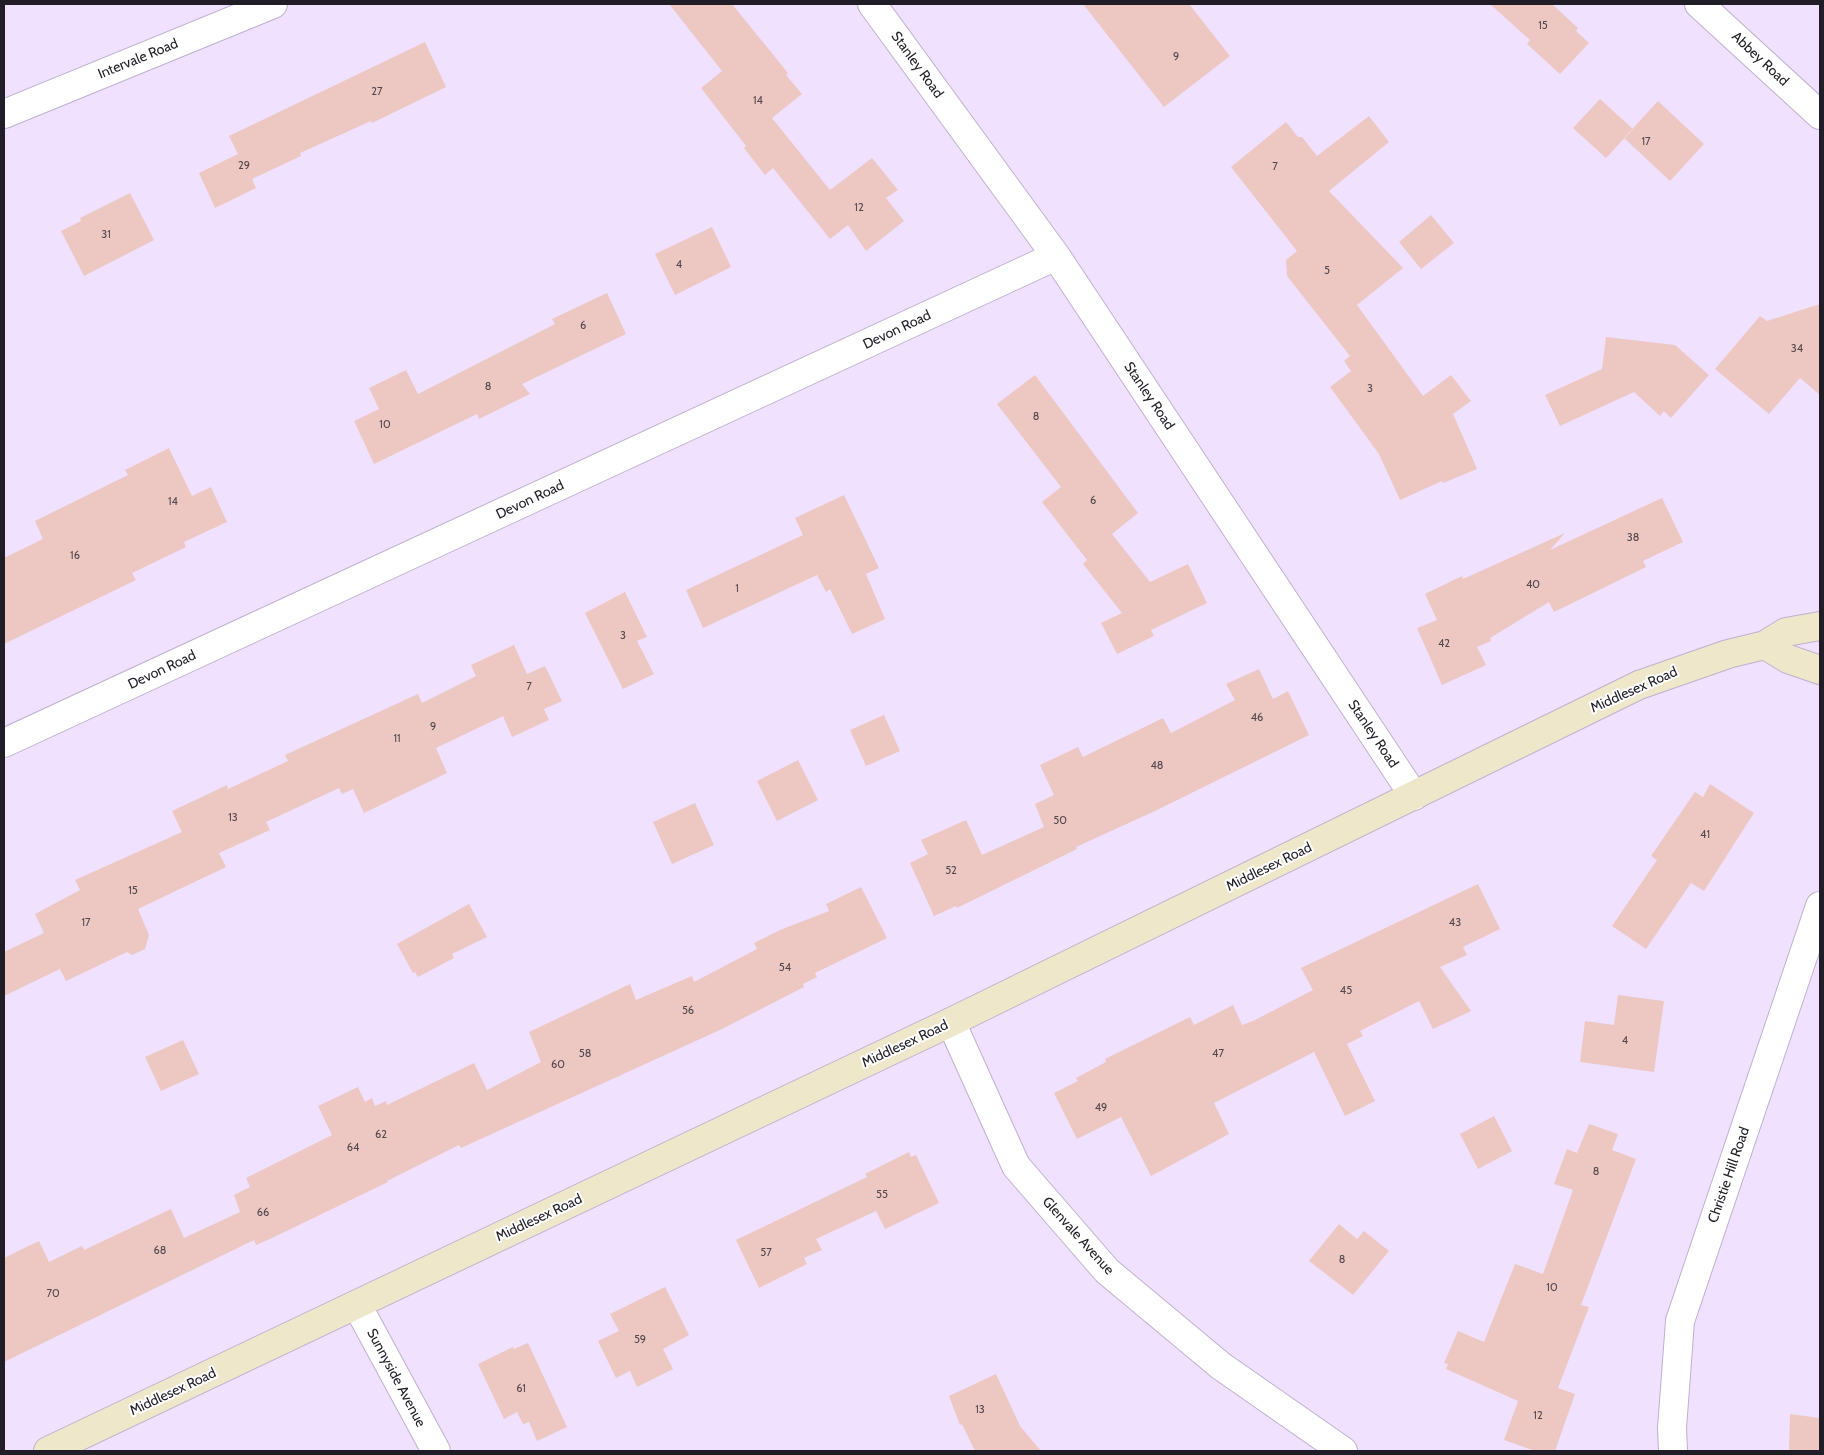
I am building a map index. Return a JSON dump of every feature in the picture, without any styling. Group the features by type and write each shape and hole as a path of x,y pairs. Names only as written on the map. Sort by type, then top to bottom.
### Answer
{"street":[{"name":"Intervale Road","path":"4,114 273,4"},
{"name":"Stanley Road","path":"872,4 1056,256 1414,796"},
{"name":"Abbey Road","path":"1700,4 1820,115"},
{"name":"Devon Road","path":"4,744 1056,256"},
{"name":"Middlesex Road","path":"48,1451 951,1022 1639,685 1728,654 1765,645 1786,632 1820,626"},
{"path":"1765,645 1788,659 1820,670"},
{"name":"Christie Hill Road","path":"1673,1451 1672,1428 1680,1322 1820,906"},
{"name":"Glenvale Avenue","path":"951,1022 1016,1166 1107,1271 1221,1366 1343,1451"},
{"name":"Sunnyside Avenue","path":"356,1305 436,1451"}],"building":[{"path":"669,4 732,4 788,73 786,75 802,94 772,118 830,190 872,158 898,190 886,198 904,221 866,251 848,225 830,239 773,168 765,175 744,148 746,146 701,88 722,71"},
{"path":"1083,4 1189,4 1230,56 1164,107"},
{"path":"1490,4 1552,4 1578,28 1576,31 1589,43 1560,74 1527,44 1530,40"},
{"path":"425,42 446,87 372,123 371,121 300,153 301,156 252,179 256,188 215,208 199,173 238,154 229,136"},
{"path":"1600,99 1633,129 1606,158 1573,128"},
{"path":"1658,101 1704,144 1670,181 1624,138"},
{"path":"1369,116 1389,142 1329,191 1403,268 1357,305 1423,396 1451,375 1471,401 1453,414 1477,469 1443,483 1442,481 1400,500 1379,454 1330,387 1351,371 1344,361 1350,356 1287,276 1286,260 1297,251 1231,167 1286,122 1298,137 1302,137 1317,156"},
{"path":"130,193 154,240 84,276 61,231 81,221 80,218"},
{"path":"1431,215 1454,243 1421,269 1399,242"},
{"path":"712,227 731,267 675,295 655,254"},
{"path":"607,293 626,334 522,384 530,394 479,419 477,414 374,464 354,421 379,409 369,388 406,370 418,394 555,324 552,319"},
{"path":"1820,304 1820,395 1800,378 1769,414 1715,369 1760,316 1767,321"},
{"path":"1606,337 1675,345 1709,375 1671,418 1664,411 1660,416 1634,392 1560,426 1545,395 1602,369"},
{"path":"1035,375 1138,513 1112,534 1150,582 1188,564 1207,603 1151,630 1154,636 1117,654 1101,623 1122,613 1083,564 1087,560 1042,502 1061,487 997,404"},
{"path":"169,448 192,496 211,487 227,522 184,542 186,547 132,573 136,580 4,644 4,558 43,539 35,521 128,475 125,470"},
{"path":"844,495 879,568 866,574 885,619 852,634 830,589 826,592 817,575 703,628 686,590 803,535 795,518"},
{"path":"1662,498 1683,542 1643,561 1646,567 1554,612 1549,602 1490,638 1491,641 1477,647 1486,665 1442,685 1417,628 1437,620 1425,594 1462,576 1463,579 1565,533 1550,550"},
{"path":"625,592 647,637 637,641 654,674 623,689 585,613"},
{"path":"514,645 527,674 545,666 562,701 544,709 549,720 512,737 503,716 436,748 447,773 364,813 353,789 342,794 339,788 266,822 270,830 219,853 226,867 138,909 149,935 145,949 132,955 127,952 66,981 60,969 4,996 4,952 44,933 35,914 80,890 75,880 182,832 172,811 227,785 228,789 288,761 285,755 418,694 422,703 476,676 471,665"},
{"path":"1259,669 1273,699 1288,691 1309,735 1155,811 1076,847 1077,849 957,908 956,906 934,916 910,863 928,854 921,840 966,820 982,855 1044,827 1035,804 1054,795 1040,765 1078,747 1083,757 1163,718 1171,733 1235,700 1226,684"},
{"path":"884,715 900,751 866,766 850,730"},
{"path":"798,760 818,800 777,821 757,781"},
{"path":"1710,784 1754,813 1704,891 1691,883 1646,949 1612,926 1657,860 1651,856 1695,792 1703,797"},
{"path":"695,803 714,845 672,864 653,822"},
{"path":"1478,884 1500,929 1463,947 1467,955 1440,967 1471,1011 1433,1029 1419,1001 1360,1031 1363,1036 1347,1044 1375,1101 1345,1116 1314,1052 1214,1103 1229,1134 1151,1176 1121,1117 1077,1139 1054,1093 1078,1081 1076,1078 1106,1062 1105,1059 1190,1017 1194,1025 1233,1005 1242,1025 1253,1021 1313,990 1301,968"},
{"path":"861,887 887,938 815,973 817,977 803,984 804,987 722,1029 461,1148 459,1145 388,1182 270,1239 256,1245 254,1240 4,1362 4,1258 39,1241 49,1262 82,1246 84,1250 171,1209 184,1238 240,1212 234,1195 250,1187 246,1178 332,1135 318,1106 358,1087 365,1102 372,1098 375,1106 386,1101 387,1105 474,1063 487,1090 541,1062 529,1032 630,984 636,1000 692,976 694,982 757,949 754,943 780,930 829,911 826,904"},
{"path":"469,904 487,937 452,954 454,958 418,977 415,972 413,973 397,944"},
{"path":"1618,995 1664,1001 1654,1072 1580,1062 1585,1021 1614,1025"},
{"path":"183,1040 199,1074 161,1091 145,1057"},
{"path":"1494,1116 1512,1151 1478,1169 1460,1134"},
{"path":"1589,1124 1618,1134 1612,1150 1636,1159 1581,1305 1589,1307 1558,1388 1575,1394 1555,1451 1535,1451 1504,1440 1518,1401 1446,1369 1448,1364 1444,1363 1458,1331 1484,1342 1515,1264 1543,1274 1573,1190 1554,1184 1567,1149 1577,1153"},
{"path":"909,1152 911,1157 916,1155 939,1203 885,1229 876,1211 816,1239 822,1250 804,1258 807,1264 759,1288 736,1240 867,1177 865,1174"},
{"path":"1339,1224 1357,1239 1364,1231 1389,1251 1353,1295 1309,1261"},
{"path":"665,1287 689,1335 663,1349 673,1369 637,1387 630,1371 616,1378 598,1341 619,1331 610,1314"},
{"path":"528,1343 567,1427 537,1441 529,1422 523,1424 517,1412 504,1419 478,1364 513,1347 514,1349"},
{"path":"996,1374 1020,1426 1041,1451 975,1451 962,1424 960,1425 949,1396"},
{"path":"1790,1414 1820,1418 1820,1451 1789,1451"}]}
